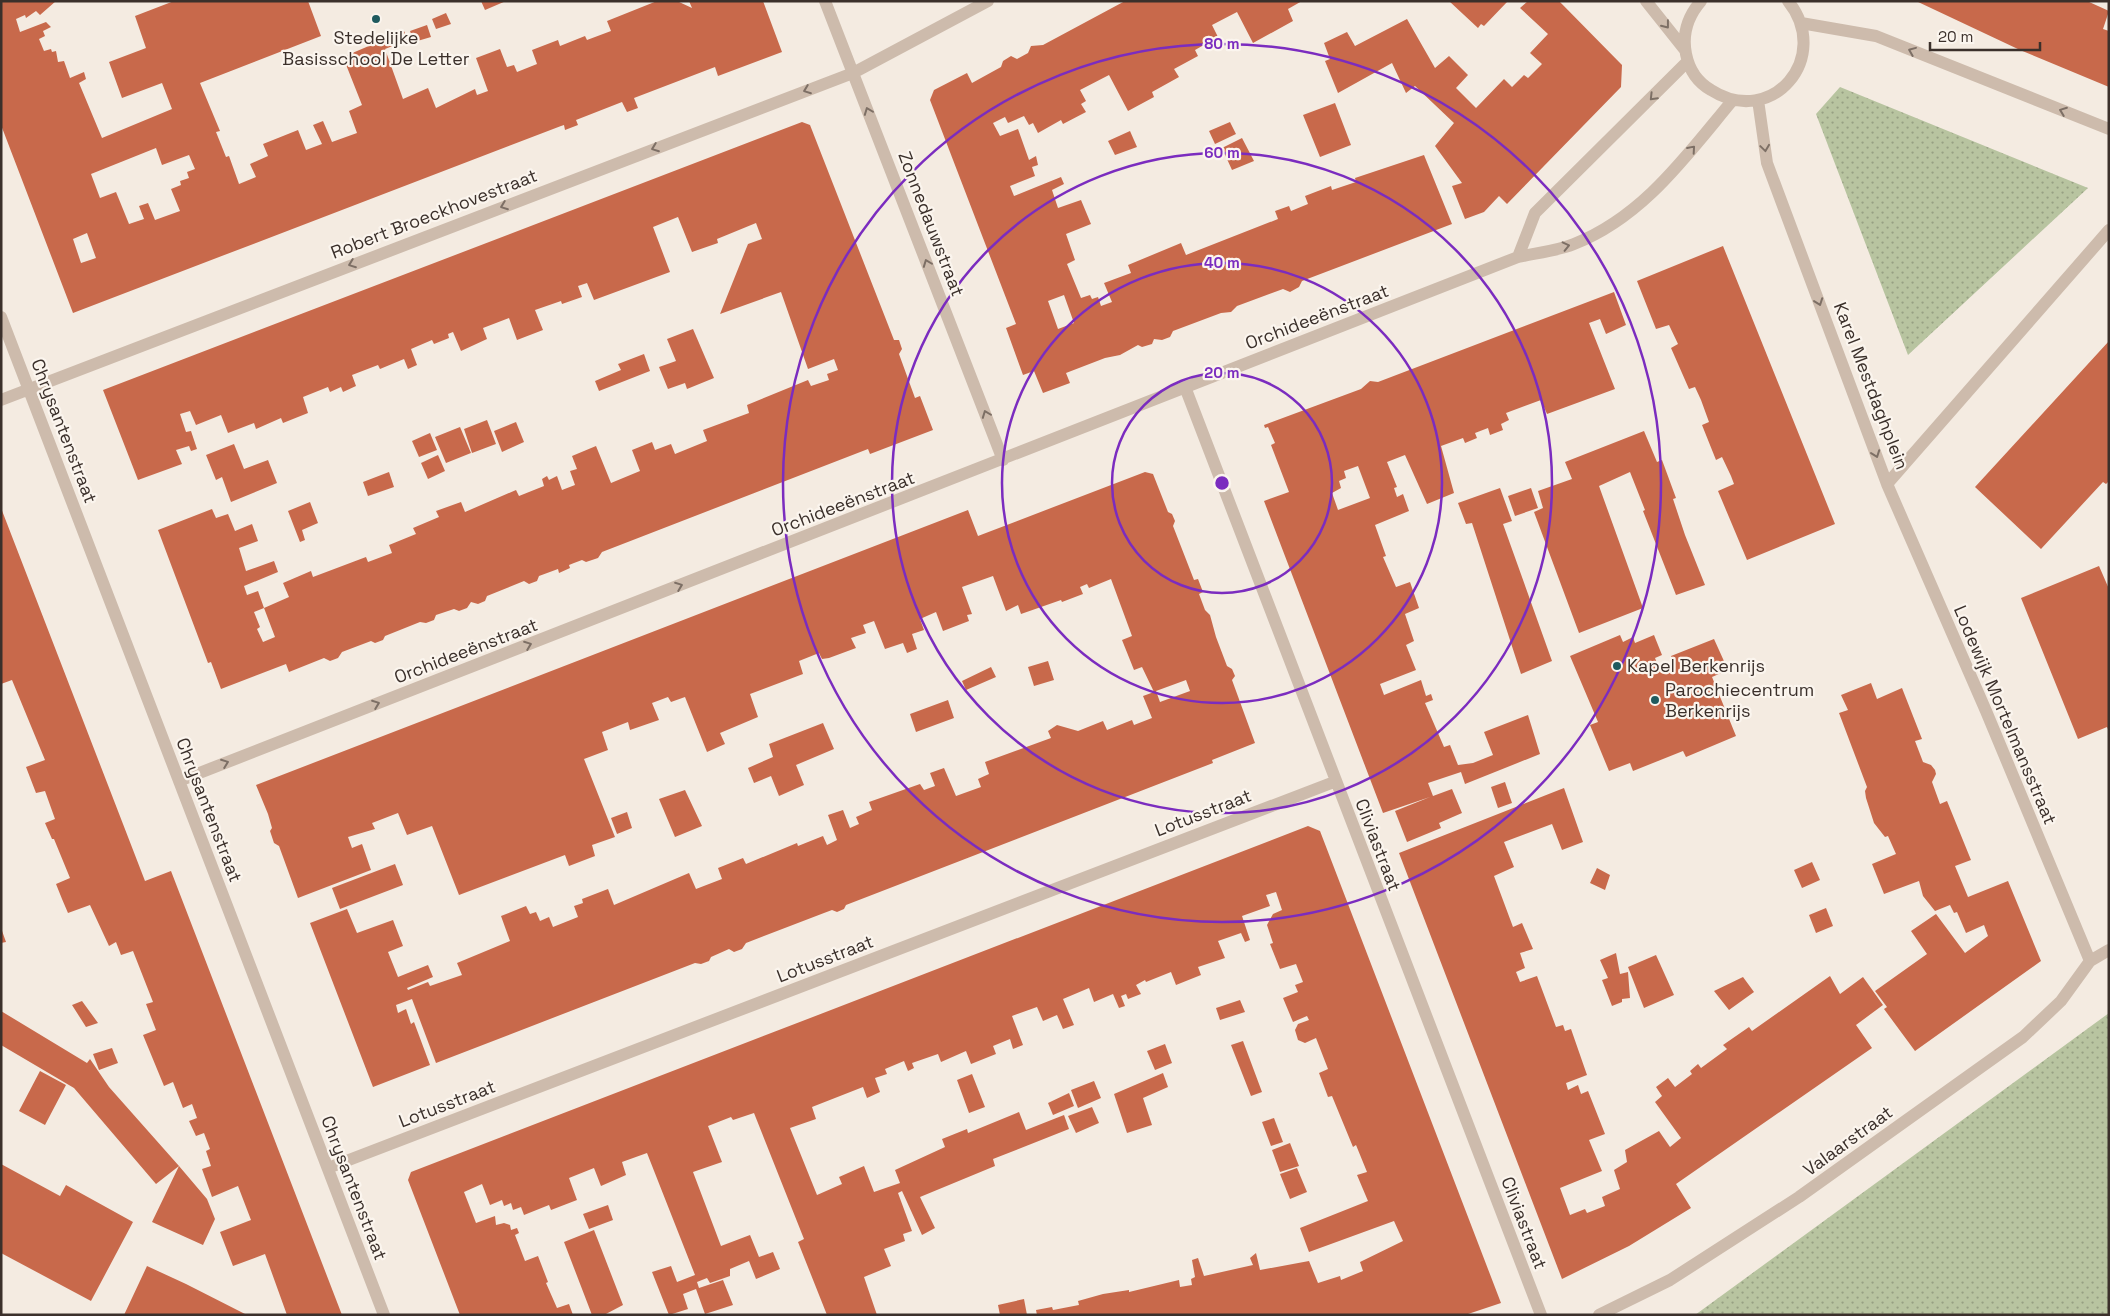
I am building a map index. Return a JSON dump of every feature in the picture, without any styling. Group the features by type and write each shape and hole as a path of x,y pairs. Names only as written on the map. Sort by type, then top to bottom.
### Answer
{"street":[{"name":"Zonnedauwstraat","path":"825,1 1003,460"},
{"name":"Robert Broeckhovestraat","path":"1,400 28,388 853,73 988,1"},
{"path":"1646,1 1686,56 1703,86 1732,101 1758,100 1778,92 1791,80 1799,68 1804,41 1801,23 1788,1"},
{"path":"1518,257 1535,213 1686,56 1684,36 1688,22 1701,1"},
{"path":"1801,23 1876,36 2109,129"},
{"name":"Karel Mestdaghplein","path":"1758,100 1767,163 1887,484 2109,230"},
{"name":"Orchideeënstraat","path":"179,781 1518,257 1574,244 1620,221 1656,190 1732,101"},
{"name":"Chrysantenstraat","path":"1,317 384,1315"},
{"name":"Cliviastraat","path":"1185,388 1334,782 1541,1315"},
{"name":"Lodewijk Mortelmansstraat","path":"1887,484 1986,711 2090,961"},
{"name":"Lotusstraat","path":"328,1168 1334,782"},
{"path":"2090,961 2109,950"},
{"name":"Valaarstraat","path":"1599,1315 1670,1280 1799,1197 2023,1037 2061,1000 2090,961"}],"green space":[{"path":"1840,87 2088,188 1908,355 1816,114"},
{"path":"2109,1013 2109,1315 1695,1315"}],"building":[{"path":"1,1 56,1 40,15 36,11 26,18 25,15 16,19 20,32 46,22 51,27 43,31 45,36 39,39 44,51 51,49 52,52 56,51 58,62 64,61 70,78 84,72 86,79 79,83 102,138 172,109 162,83 122,98 109,62 146,48 135,16 174,1 308,1 321,36 200,83 220,131 216,132 226,157 229,156 239,184 256,177 250,164 268,156 263,144 298,130 306,150 322,144 313,125 323,121 332,142 357,133 349,111 362,105 343,57 404,31 408,40 385,49 403,99 428,88 436,108 475,89 477,95 488,91 476,58 500,49 507,67 514,65 517,72 537,64 532,50 558,40 560,46 585,36 587,40 611,31 607,21 657,1 677,1 692,8 689,1 763,1 782,52 718,76 715,67 634,98 638,108 627,112 622,102 576,120 578,125 565,130 564,125 561,126 73,313 1,125","holes":["156,148 162,165 189,155 195,169 187,172 189,178 180,181 181,185 171,189 180,211 155,220 148,203 139,206 144,219 129,224 116,192 100,198 91,174","87,233 96,258 81,263 73,239"]},
{"path":"481,1 506,1 485,10"},
{"path":"1125,1 1302,1 1288,9 1293,21 1253,43 1237,12 1212,25 1218,37 1195,50 1198,56 1174,69 1179,77 1152,92 1154,97 1128,111 1109,75 1080,90 1086,101 1081,104 1086,112 1063,124 1061,120 1038,133 1033,123 1029,125 1024,116 1008,123 1005,117 993,123 1000,136 1018,129 1029,160 1036,156 1038,165 1032,167 1035,176 1010,186 1014,196 1061,177 1064,184 1052,190 1058,208 1081,200 1091,224 1066,234 1075,260 1067,264 1081,298 1090,295 1092,299 1098,297 1101,306 1112,302 1104,283 1131,273 1128,265 1181,243 1186,255 1278,219 1275,211 1289,206 1291,211 1308,204 1305,196 1331,186 1332,190 1356,182 1355,178 1424,155 1452,224 1302,281 1299,287 1290,292 1283,289 1237,306 1231,312 1221,313 1173,331 1170,337 1162,340 1154,339 1152,344 1142,347 1138,345 1120,355 1105,358 1066,373 1070,383 1043,393 1034,371 1023,375 1006,328 1016,324 930,100 934,90 967,73 972,83 1001,67 1003,61 1011,56 1017,59 1028,53 1031,46 1043,45","holes":["1064,295 1074,323 1058,329 1048,301"]},
{"path":"1449,1 1508,1 1484,26 1481,24 1478,28"},
{"path":"1528,1 1559,1 1622,65 1621,87 1507,204 1499,196 1484,212 1465,219 1452,186 1462,183 1435,146 1454,123 1415,86 1406,93 1392,63 1338,93 1325,61 1330,59 1324,43 1347,32 1355,46 1407,19 1435,68 1449,56 1468,75 1456,88 1476,108 1504,79 1512,87 1524,75 1528,78 1542,64 1530,53 1548,34 1520,8"},
{"path":"1916,1 2087,1 2109,11 2103,29 2109,31 2109,87 2020,50"},
{"path":"446,13 451,24 436,29 432,19"},
{"path":"427,25 431,37 414,42 410,31"},
{"path":"1335,103 1351,145 1320,157 1303,115"},
{"path":"802,122 810,125 894,340 899,340 902,349 899,354 915,398 920,396 933,430 870,454 868,449 602,552 598,558 574,563 569,565 570,568 559,573 558,569 539,576 537,581 529,584 524,581 487,596 485,601 478,604 471,602 467,608 459,611 454,609 436,615 434,620 426,623 420,622 385,636 383,640 375,643 371,641 342,652 338,658 330,661 324,658 289,672 286,664 221,689 211,662 208,663 158,530 212,509 216,518 228,514 235,531 252,524 258,541 239,548 246,571 274,561 278,572 244,586 247,595 258,591 264,608 289,597 283,583 311,571 313,577 366,557 368,562 392,553 389,545 416,534 413,528 439,517 436,511 461,502 465,512 516,490 519,496 544,486 542,479 547,476 549,480 557,476 562,490 575,485 570,471 577,469 572,456 596,446 611,483 640,471 632,450 652,442 655,450 671,444 675,454 707,441 703,430 749,413 747,405 808,380 811,386 829,380 827,374 838,370 834,359 808,369 781,292 720,314 748,244 762,239 756,223 717,239 718,243 692,252 678,217 653,227 670,272 594,300 587,283 578,286 582,297 562,304 561,301 535,310 543,330 517,340 509,318 483,328 487,339 461,351 453,332 448,334 449,338 434,344 432,340 411,349 417,365 408,369 404,359 380,369 378,365 352,375 356,386 343,392 341,387 330,392 328,387 303,397 308,413 283,423 281,418 256,429 254,423 228,433 221,415 196,425 190,411 180,414 186,432 191,431 197,449 191,451 189,446 176,450 182,464 138,480 103,390","holes":["264,608 275,637 263,642 257,629 260,627 254,612"]},
{"path":"1230,122 1236,134 1215,144 1209,131"},
{"path":"1130,131 1137,147 1115,155 1108,141"},
{"path":"1242,138 1254,161 1232,170 1222,148"},
{"path":"1723,246 1835,524 1747,560 1718,491 1734,484 1731,476 1722,457 1716,460 1702,425 1709,422 1695,387 1689,389 1671,348 1678,344 1669,325 1656,329 1637,281"},
{"path":"1614,292 1626,325 1606,334 1600,319 1589,323 1615,389 1547,414 1541,400 1506,413 1509,420 1501,424 1503,430 1490,435 1488,428 1475,433 1477,438 1465,443 1463,438 1441,446 1454,493 1427,504 1405,455 1387,462 1397,487 1394,488 1397,497 1403,494 1409,511 1375,525 1386,556 1383,557 1396,587 1410,582 1419,608 1405,614 1414,641 1406,645 1416,670 1380,684 1384,695 1421,680 1426,696 1431,694 1433,700 1425,703 1444,747 1450,745 1458,765 1473,763 1493,755 1484,732 1528,715 1540,754 1465,784 1461,772 1428,783 1433,796 1452,789 1462,813 1439,823 1441,828 1407,842 1395,811 1430,797 1383,813 1264,501 1289,492 1271,445 1275,443 1268,427 1265,428 1264,425 1361,389 1370,381 1378,382","holes":["1358,466 1370,498 1338,510 1332,493 1341,488 1339,481 1346,478 1344,471"]},
{"path":"693,329 714,378 687,389 685,383 668,389 659,367 676,361 667,339"},
{"path":"2109,341 2109,481 2106,484 2103,482 2041,549 1975,487"},
{"path":"644,354 650,371 599,391 595,381 621,370 618,364"},
{"path":"487,420 496,444 472,453 464,429"},
{"path":"516,422 524,442 502,452 494,431"},
{"path":"460,427 471,453 446,463 435,437"},
{"path":"1644,431 1657,462 1662,460 1676,498 1673,499 1685,535 1705,585 1676,595 1630,472 1599,486 1643,608 1579,633 1534,512 1543,508 1538,491 1572,479 1565,462"},
{"path":"430,433 437,450 419,457 412,441"},
{"path":"234,444 244,469 268,460 277,483 231,502 222,477 216,480 206,455"},
{"path":"438,455 445,471 428,479 421,463"},
{"path":"389,472 394,487 368,496 363,482"},
{"path":"1145,472 1153,474 1168,512 1172,514 1175,521 1173,526 1194,580 1198,579 1203,592 1199,594 1205,610 1210,615 1227,666 1232,669 1235,676 1232,680 1255,743 1212,760 1213,763 846,905 844,909 837,912 832,910 824,913 746,943 742,949 734,952 729,949 711,957 709,961 701,964 695,963 436,1063 412,999 396,1005 398,1013 406,1009 411,1024 414,1022 430,1065 373,1087 310,923 347,909 357,933 393,920 403,946 388,952 398,977 428,965 433,977 407,988 408,990 428,982 430,986 462,975 457,963 510,941 501,916 526,906 530,914 536,912 540,921 549,917 553,927 578,917 574,906 583,903 582,899 608,889 614,905 689,873 696,889 722,879 718,868 743,858 746,864 797,843 798,846 823,836 827,845 837,840 828,815 843,810 850,828 859,824 856,817 872,810 869,802 920,784 924,790 935,786 930,773 944,768 956,796 981,787 978,779 989,774 985,762 1051,738 1048,731 1057,725 1078,731 1103,721 1107,730 1132,720 1134,725 1152,718 1143,696 1154,692 1142,667 1134,670 1122,640 1132,636 1111,579 1089,588 1087,584 1080,587 1083,594 1021,614 1018,605 1006,611 993,576 962,587 972,614 967,615 969,621 943,631 936,612 920,619 924,630 912,634 917,649 907,653 903,643 885,649 874,621 863,625 866,633 851,638 856,648 829,658 822,659 819,653 799,661 803,674 750,694 758,717 720,733 725,744 707,752 685,697 671,702 668,697 652,703 659,720 630,730 628,722 602,732 608,750 584,759 615,837 592,845 595,856 569,866 565,855 459,895 432,826 407,835 398,813 372,823 375,829 348,837 352,848 362,844 371,870 298,898 279,846 274,843 268,814 256,785 968,510 978,536","holes":["1186,680 1190,691 1160,702 1156,691"]},
{"path":"1500,488 1512,521 1503,524 1552,661 1521,674 1472,523 1466,524 1458,503"},
{"path":"1531,488 1538,508 1515,516 1508,496"},
{"path":"310,502 318,523 302,530 305,540 300,542 288,511"},
{"path":"1,508 145,881 171,871 342,1315 287,1315 265,1254 233,1266 220,1232 251,1220 238,1186 212,1197 202,1169 211,1166 206,1151 210,1149 204,1133 196,1136 189,1121 197,1118 192,1104 183,1108 173,1082 164,1086 143,1035 156,1030 146,1004 153,1002 133,951 121,955 116,942 109,946 90,905 68,913 62,899 56,884 70,878 54,839 52,839 45,823 55,819 45,791 36,793 26,767 45,760 12,680 1,684"},
{"path":"2099,566 2109,589 2109,731 2107,727 2078,739 2021,598"},
{"name":"Parochiecentrum Berkenrijs","path":"1620,635 1623,642 1633,637 1635,643 1654,635 1662,655 1655,658 1661,673 1670,669 1668,664 1673,661 1671,656 1714,639 1728,670 1712,677 1736,736 1686,757 1683,751 1633,771 1630,763 1609,771 1590,725 1598,722 1570,656"},
{"path":"1048,661 1054,680 1034,686 1028,667"},
{"path":"991,667 996,677 966,690 962,681"},
{"path":"1871,683 1877,699 1902,688 1922,739 1915,741 1923,762 1931,765 1935,770 1936,774 1932,782 1940,804 1947,801 1971,860 1955,866 1968,897 2008,881 2041,961 1915,1051 1884,1009 1887,1007 1875,991 1927,954 1911,931 1936,914 1965,953 1988,936 1984,925 1966,933 1957,912 1954,913 1950,905 1935,911 1923,896 1919,881 1884,894 1872,864 1896,854 1888,836 1885,837 1874,823 1866,798 1865,791 1867,787 1839,713 1848,710 1841,695"},
{"path":"948,700 954,718 916,732 910,714"},
{"path":"823,723 834,749 796,765 804,785 779,796 771,776 754,783 748,768 773,757 769,744"},
{"path":"1505,782 1512,803 1498,808 1491,787"},
{"path":"1564,788 1583,842 1562,850 1552,824 1504,842 1514,867 1494,876 1513,927 1522,923 1533,949 1520,953 1525,968 1516,972 1520,982 1537,976 1556,1027 1563,1025 1565,1031 1571,1029 1587,1075 1566,1083 1568,1090 1578,1085 1581,1094 1588,1091 1605,1134 1589,1140 1602,1171 1560,1188 1570,1215 1585,1209 1587,1213 1605,1206 1602,1197 1620,1189 1614,1170 1627,1162 1625,1150 1659,1131 1670,1147 1681,1138 1655,1102 1662,1096 1656,1087 1668,1078 1675,1087 1692,1074 1690,1071 1698,1064 1701,1068 1727,1049 1723,1045 1749,1027 1752,1031 1830,976 1840,994 1863,977 1883,1005 1856,1025 1872,1048 1676,1184 1691,1208 1629,1246 1562,1279 1399,853"},
{"path":"685,790 702,826 675,837 659,799"},
{"path":"627,812 632,828 617,834 611,818"},
{"path":"1308,826 1320,831 1501,1303 1465,1315 1037,1315 1036,1310 1052,1307 1053,1310 1079,1305 1078,1301 1103,1294 1129,1290 1129,1292 1179,1280 1180,1287 1192,1285 1191,1279 1195,1277 1192,1260 1198,1258 1204,1276 1253,1265 1250,1258 1256,1253 1260,1270 1309,1261 1318,1283 1340,1276 1341,1280 1363,1271 1360,1262 1403,1241 1394,1221 1309,1252 1300,1228 1368,1201 1357,1175 1367,1172 1356,1145 1353,1147 1332,1096 1328,1097 1319,1073 1328,1069 1316,1038 1305,1043 1298,1040 1295,1030 1298,1024 1309,1020 1307,1016 1293,1022 1283,998 1298,992 1295,985 1303,982 1296,964 1280,969 1270,944 1273,943 1267,925 1273,914 1282,910 1276,892 1266,895 1270,906 1242,916 1250,940 1245,942 1241,933 1218,941 1225,958 1198,967 1201,975 1176,985 1171,972 1146,982 1145,980 1136,985 1141,994 1128,999 1126,994 1121,996 1125,1006 1119,1008 1113,994 1094,1002 1089,988 1063,999 1074,1025 1063,1029 1057,1015 1043,1021 1037,1007 1012,1016 1023,1045 1013,1049 1010,1039 993,1046 996,1054 971,1064 966,1051 941,1062 938,1054 912,1063 914,1068 908,1071 904,1061 885,1069 887,1074 875,1078 880,1092 867,1098 863,1087 812,1107 816,1119 790,1128 817,1195 842,1184 839,1177 864,1166 874,1192 900,1183 895,1170 945,1147 942,1139 967,1129 968,1133 1019,1112 1026,1130 1064,1115 1069,1129 993,1159 995,1166 920,1197 935,1228 922,1235 902,1191 898,1193 912,1231 903,1234 905,1241 884,1249 891,1266 864,1277 877,1315 827,1315 798,1242 804,1239 754,1113 733,1120 731,1117 708,1126 722,1162 693,1172 721,1246 750,1235 759,1257 773,1252 780,1269 756,1279 749,1261 730,1269 730,1276 710,1283 707,1278 697,1282 699,1288 723,1280 733,1305 705,1314 696,1289 683,1294 688,1309 669,1315 652,1272 671,1266 677,1282 695,1275 647,1153 622,1162 626,1175 601,1186 594,1168 569,1178 577,1200 551,1210 549,1205 524,1215 521,1207 513,1210 511,1203 504,1206 502,1200 490,1205 482,1184 464,1192 476,1223 495,1216 496,1225 504,1223 510,1225 511,1230 517,1228 519,1233 515,1235 525,1261 538,1256 548,1282 546,1283 557,1308 569,1304 573,1315 460,1315 408,1180 411,1172"},
{"path":"1812,862 1820,880 1802,888 1794,870"},
{"path":"395,864 403,885 340,909 332,888"},
{"path":"1597,868 1610,875 1605,890 1590,883"},
{"path":"1826,908 1833,926 1816,933 1809,915"},
{"path":"1,928 6,942 1,943"},
{"path":"1616,953 1620,974 1628,972 1630,998 1622,999 1622,1002 1612,1006 1602,980 1608,978 1600,960"},
{"path":"1656,955 1674,995 1644,1008 1628,967"},
{"path":"1743,977 1754,992 1729,1010 1714,991"},
{"path":"1240,1000 1245,1012 1220,1020 1216,1008"},
{"path":"82,1001 98,1023 86,1027 72,1005"},
{"path":"1,1011 87,1063 90,1059 109,1087 179,1166 156,1184 74,1088 1,1045"},
{"path":"1243,1041 1262,1092 1251,1096 1231,1045"},
{"path":"1165,1044 1172,1063 1155,1070 1147,1051"},
{"path":"112,1048 118,1063 99,1070 93,1054"},
{"path":"40,1071 66,1085 45,1125 19,1111"},
{"path":"1163,1073 1168,1087 1143,1098 1152,1125 1127,1133 1114,1094"},
{"path":"972,1074 985,1107 969,1113 957,1080"},
{"path":"1094,1081 1101,1098 1078,1108 1071,1090"},
{"path":"1069,1093 1074,1106 1053,1115 1048,1103"},
{"path":"1092,1107 1099,1123 1076,1133 1068,1116"},
{"path":"1274,1118 1283,1142 1271,1146 1262,1122"},
{"path":"1290,1143 1299,1166 1280,1172 1272,1150"},
{"path":"1,1164 60,1196 66,1185 133,1222 91,1301 1,1253"},
{"path":"179,1166 207,1199 215,1219 203,1245 152,1222"},
{"path":"1297,1168 1307,1192 1290,1199 1280,1174"},
{"path":"608,1205 613,1220 589,1229 583,1214"},
{"path":"594,1230 623,1305 604,1315 592,1315 564,1242"},
{"path":"147,1266 186,1284 247,1315 124,1315"},
{"path":"1024,1299 1027,1315 1000,1315 998,1305"}],"place":[{"name":"Stedelijke Basisschool De Letter","path":"376,19"},
{"name":"Kapel Berkenrijs","path":"1617,666"},
{"name":"Parochiecentrum Berkenrijs","path":"1655,700"}]}
